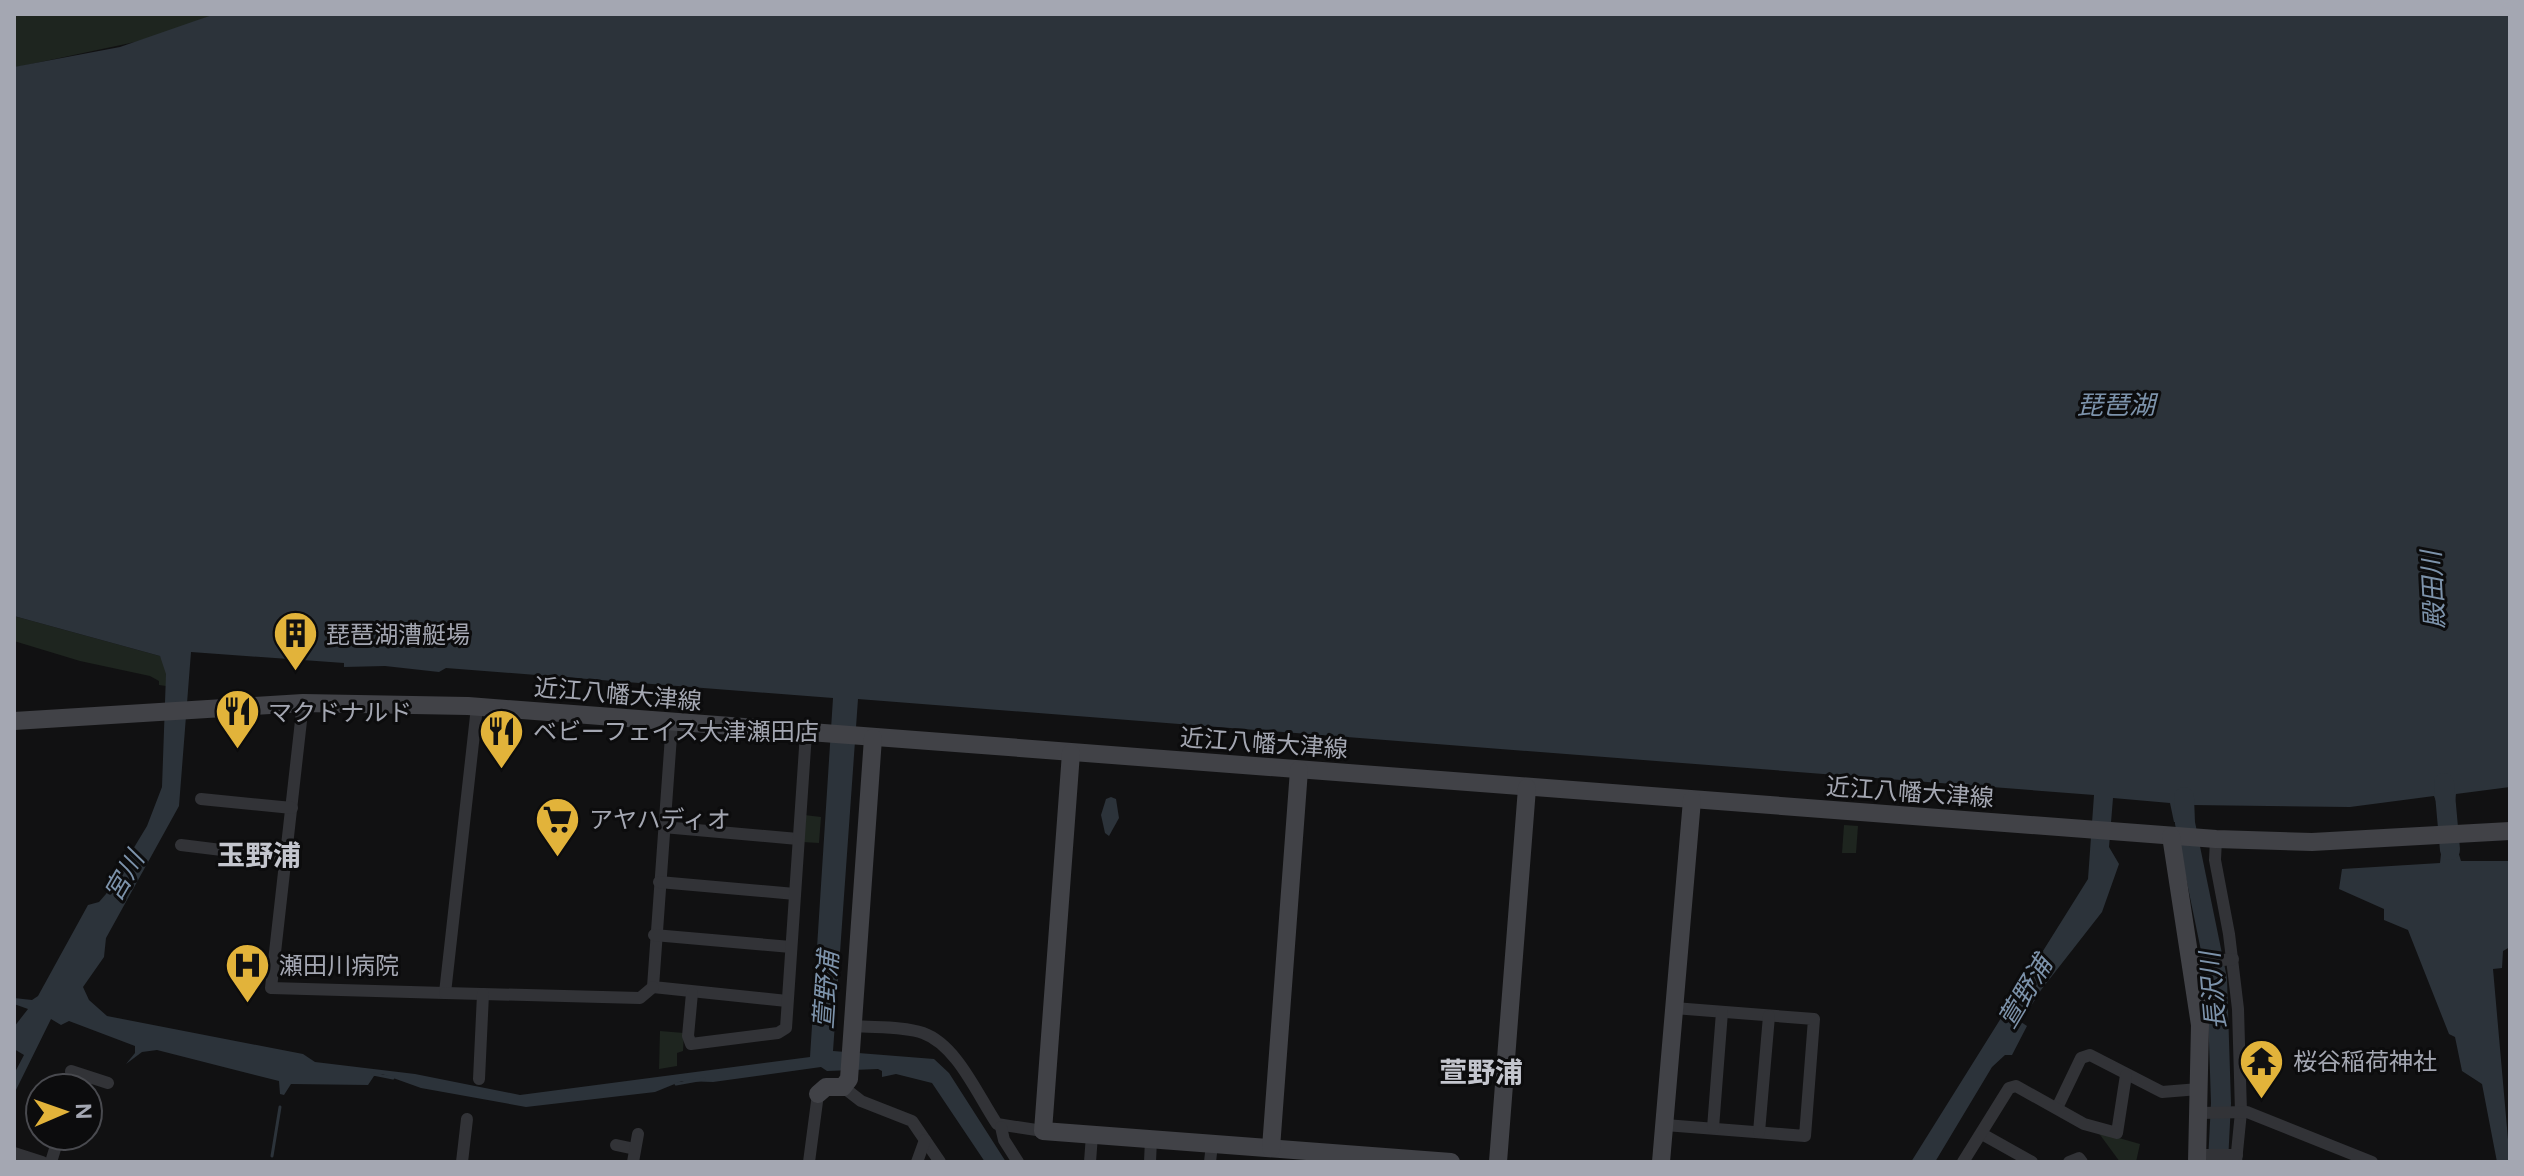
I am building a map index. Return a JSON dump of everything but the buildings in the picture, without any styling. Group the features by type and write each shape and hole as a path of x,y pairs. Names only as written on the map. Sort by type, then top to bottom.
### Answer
{"street":[{"name":"近江八幡大津線","path":"14,721 303,703 477,707 2210,839 2312,842 2510,831"},
{"path":"303,703 271,988 640,998 653,987 654,935 672,722"},
{"path":"445,993 477,707"},
{"path":"692,993 688,1036 691,1044 698,1046 778,1033 786,1028 806,733"},
{"path":"868,738 854,1026 846,1079 861,1101 912,1121 940,1162"},
{"path":"1043,1131 1071,753"},
{"path":"1270,1155 1299,770"},
{"path":"1498,1162 1527,788"},
{"path":"201,799 292,808"},
{"path":"1661,1162 1692,800"},
{"path":"663,827 798,839"},
{"path":"2173,836 2196,963 2200,1025 2199,1089 2203,1113 2199,1157 2234,1157 2238,1112 2230,960 2210,839"},
{"path":"181,845 286,858"},
{"path":"659,882 795,894"},
{"path":"654,935 791,947"},
{"path":"2196,963 2230,960"},
{"path":"653,987 787,1001"},
{"path":"479,1079 483,994"},
{"path":"1665,1125 1805,1136 1814,1019 1674,1008"},
{"path":"1713,1128 1722,1012"},
{"path":"1759,1132 1769,1016"},
{"path":"854,1026 921,1032 941,1043 1001,1127 1004,1140 1018,1162"},
{"path":"2057,1108 2081,1058 2090,1055 2162,1092 2199,1089"},
{"path":"1963,1162 2009,1088 2016,1086 2084,1124 2117,1133 2126,1075"},
{"path":"809,1162 818,1094 846,1079"},
{"path":"104,1082 108,1083"},
{"path":"2203,1113 2238,1112 2372,1162"},
{"path":"462,1162 467,1119"},
{"path":"1001,1127 1151,1139 1211,1153 1451,1162"},
{"path":"616,1145 634,1156 638,1134"},
{"path":"1982,1134 2032,1162"},
{"path":"1090,1162 1092,1135"},
{"path":"1150,1162 1151,1139"},
{"path":"917,1162 925,1140"},
{"path":"14,1153 42,1162"},
{"path":"2069,1162 2079,1158 2082,1162"}],"shaded area":[{"path":"14,14 215,14 154,38 17,67 14,67"},
{"path":"14,616 160,656 166,667 166,686 159,685 159,681 150,676 80,661 14,641"},
{"path":"804,815 821,817 819,843 802,842"},
{"path":"1844,825 1858,826 1856,853 1842,853"},
{"path":"660,1031 684,1033 683,1051 677,1053 677,1066 659,1069"},
{"path":"2098,1132 2140,1144 2136,1162 2120,1162"}],"water":[{"name":"琵琶湖","path":"215,14 2510,14 2510,787 2456,794 2454,809 2439,809 2434,796 2350,807 2191,805 2195,824 2174,822 2170,803 2113,798 2109,847 2119,864 2102,912 2041,990 2021,1022 2027,1026 2012,1055 2005,1055 1992,1067 1935,1162 1911,1162 2088,879 2094,795 858,699 833,1051 934,1059 949,1073 1006,1162 985,1162 932,1083 896,1074 882,1077 882,1071 878,1069 827,1071 821,1067 713,1082 682,1081 655,1092 526,1107 421,1088 382,1074 374,1076 368,1085 291,1084 284,1095 280,1094 279,1081 157,1050 142,1052 126,1064 135,1053 135,1046 69,1021 61,1025 51,1019 14,1094 14,1074 24,1055 14,1049 14,1027 28,1009 14,1004 14,998 32,1000 38,996 88,905 99,902 106,894 147,826 162,787 166,674 160,656 14,616 14,67 120,47","holes":["191,652 344,663 344,667 385,666 439,672 446,668 833,698 810,1057 520,1095 415,1074 315,1062 303,1054 107,1016 89,1000 83,987 104,957 106,938 179,806"]},
{"path":"1106,799 1116,799 1119,818 1109,836 1105,833 1101,815"},
{"path":"2442,845 2456,845 2461,861 2510,861 2510,947 2503,951 2502,968 2493,969 2510,1162 2497,1162 2482,1084 2462,1071 2455,1037 2449,1034 2408,930 2384,920 2384,909 2339,889 2342,869 2440,863"}],"waterway":[{"name":"殿田川","path":"2444,783 2450,850"},
{"name":"長沢川","path":"2184,797 2185,823 2217,979 2221,1103 2218,1162"},
{"path":"373,1074 393,1078"},
{"path":"676,1084 704,1079"},
{"path":"272,1156 280,1107"}],"place":[{"name":"琵琶湖漕艇場","path":"295,673"},
{"name":"マクドナルド","path":"237,751"},
{"name":"ベビーフェイス大津瀬田店","path":"502,770"},
{"name":"アヤハディオ","path":"558,858"},
{"name":"瀬田川病院","path":"248,1004"},
{"name":"桜谷稲荷神社","path":"2262,1100"}],"district":[{"name":"玉野浦","path":"259,855"},
{"name":"萱野浦","path":"1481,1072"}],"water label":[{"name":"宮川","path":"124,876"}]}
